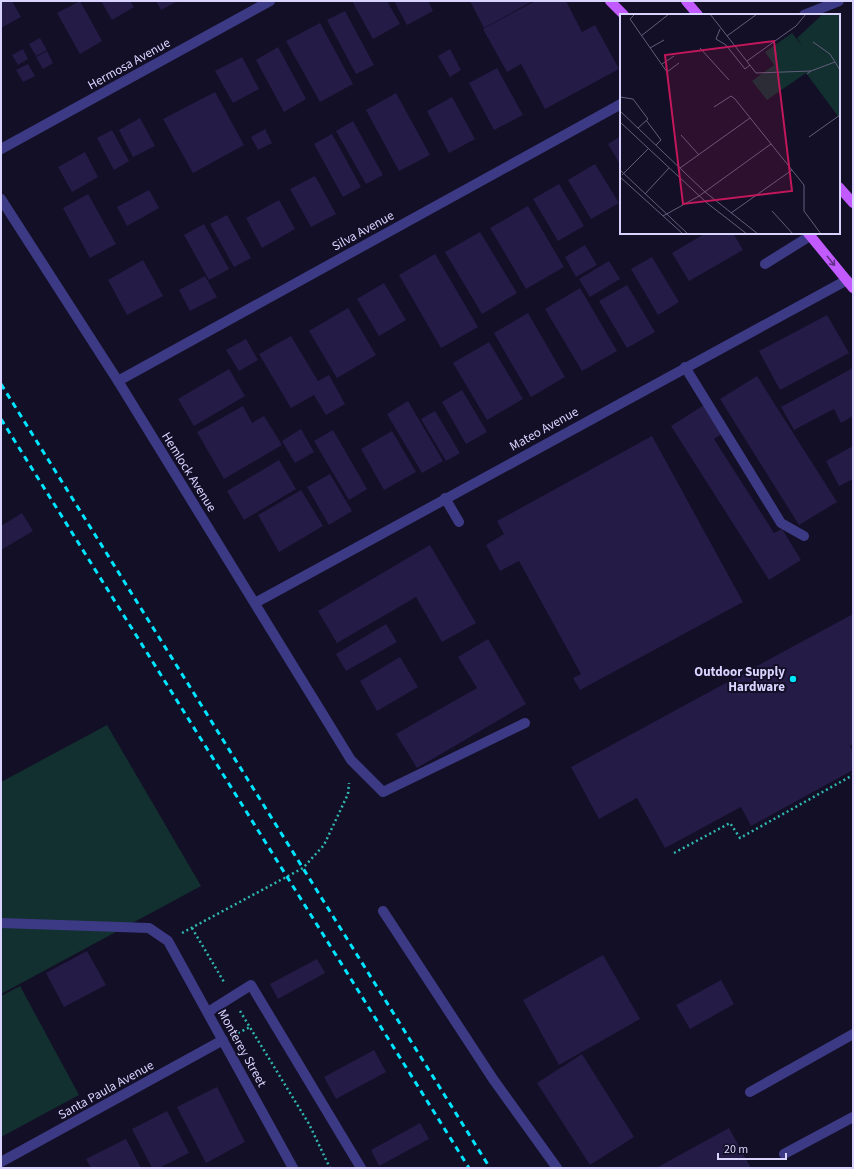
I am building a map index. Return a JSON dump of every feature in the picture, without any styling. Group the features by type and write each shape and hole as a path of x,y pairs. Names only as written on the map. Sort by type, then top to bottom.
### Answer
{"main road":[{"path":"610,1 623,14"},
{"path":"686,1 697,14"},
{"path":"840,188 853,203"},
{"path":"809,234 850,284"}],"street":[{"name":"Hermosa Avenue","path":"1,149 270,1"},
{"path":"807,14 840,1"},
{"name":"Silva Avenue","path":"118,381 620,105"},
{"name":"Hemlock Avenue","path":"1,199 118,381 351,760 383,792 525,722"},
{"path":"765,264 809,234"},
{"name":"Mateo Avenue","path":"255,602 685,367 850,284"},
{"path":"685,367 781,523 804,536"},
{"path":"445,498 459,522"},
{"path":"383,911 493,1079 557,1168"},
{"path":"1,924 149,928 168,941"},
{"name":"Monterey Street","path":"168,941 293,1168"},
{"path":"208,1012 251,985 361,1168"},
{"path":"750,1092 853,1034"},
{"name":"Santa Paula Avenue","path":"1,1162 223,1040"},
{"path":"784,1154 853,1117"}],"path":[{"path":"168,941 303,868 324,845 348,794 351,760"},
{"path":"674,853 730,823 740,838 853,775"},
{"path":"192,928 221,978"},
{"path":"239,1008 309,1124 330,1168"}],"green space":[{"path":"107,725 201,886 1,994 1,782"},
{"path":"20,986 79,1095 1,1137 1,996"}],"building":[{"path":"1,1 12,1 21,17 1,28"},
{"path":"80,1 102,41 80,54 57,13"},
{"path":"101,1 130,1 134,7 112,20"},
{"path":"156,1 178,1 161,10"},
{"path":"352,1 387,1 400,24 373,39"},
{"path":"394,1 428,1 433,11 407,25"},
{"path":"470,1 533,1 484,28"},
{"path":"535,1 566,1 582,32 595,25 619,69 545,109 521,64 507,72 483,29"},
{"path":"345,11 374,65 356,74 327,20"},
{"path":"320,23 353,84 320,102 286,41"},
{"path":"40,38 47,50 36,56 29,44"},
{"path":"278,47 306,99 284,112 256,60"},
{"path":"23,49 28,59 18,65 12,55"},
{"path":"450,49 461,70 450,77 438,56"},
{"path":"47,51 53,63 43,69 36,57"},
{"path":"242,57 259,89 233,103 215,71"},
{"path":"28,64 35,76 23,82 16,70"},
{"path":"497,68 523,115 494,130 469,83"},
{"path":"215,92 244,145 193,173 163,119"},
{"path":"396,93 430,155 399,171 366,110"},
{"path":"452,97 475,139 449,153 427,111"},
{"path":"140,118 155,146 133,157 119,130"},
{"path":"353,121 383,175 366,184 336,131"},
{"path":"265,129 272,143 258,150 251,137"},
{"path":"112,130 129,161 114,170 97,138"},
{"path":"332,134 361,187 343,197 314,144"},
{"path":"620,137 620,164 608,144"},
{"path":"85,152 98,177 72,192 58,167"},
{"path":"595,164 619,203 591,219 568,180"},
{"path":"315,176 336,214 311,227 290,189"},
{"path":"559,184 584,226 558,241 533,199"},
{"path":"149,190 159,208 127,226 117,207"},
{"path":"88,194 116,244 90,258 63,208"},
{"path":"279,200 295,229 262,248 246,218"},
{"path":"528,206 564,267 526,289 490,228"},
{"path":"227,215 251,258 234,267 210,224"},
{"path":"204,224 229,269 209,280 184,235"},
{"path":"480,232 517,293 482,314 445,252"},
{"path":"704,234 734,234 743,250 689,281 672,253"},
{"path":"585,245 597,265 576,277 565,257"},
{"path":"435,254 478,327 441,348 399,275"},
{"path":"652,257 679,302 658,315 631,269"},
{"path":"143,260 163,296 127,315 108,280"},
{"path":"609,261 620,279 590,297 579,279"},
{"path":"205,276 217,297 190,311 179,290"},
{"path":"384,283 406,320 379,336 357,299"},
{"path":"627,285 655,332 627,348 599,301"},
{"path":"580,288 617,351 582,371 545,309"},
{"path":"348,308 376,355 337,378 309,331"},
{"path":"528,313 565,377 531,397 494,333"},
{"path":"827,315 849,353 780,390 759,351"},
{"path":"291,336 318,381 329,375 345,404 326,415 314,395 291,408 259,354"},
{"path":"246,339 258,360 239,371 226,350"},
{"path":"489,342 523,399 487,420 453,363"},
{"path":"853,368 853,416 841,423 834,409 794,430 781,407"},
{"path":"229,369 245,396 194,426 178,399"},
{"path":"757,376 837,502 799,525 720,399"},
{"path":"462,390 487,432 466,444 442,402"},
{"path":"408,401 443,461 422,473 387,414"},
{"path":"704,405 722,434 714,439 774,533 782,529 801,560 769,580 671,426"},
{"path":"243,406 252,423 264,416 282,445 224,479 197,432"},
{"path":"435,411 460,453 446,461 421,419"},
{"path":"301,429 314,452 295,463 282,441"},
{"path":"333,430 367,489 349,500 314,441"},
{"path":"392,431 416,472 384,490 361,449"},
{"path":"652,436 743,602 580,690 573,678 581,674 519,561 500,571 486,545 504,534 497,521"},
{"path":"853,446 853,479 839,486 826,461"},
{"path":"279,460 296,489 244,520 227,491"},
{"path":"330,474 352,511 329,525 307,487"},
{"path":"301,490 323,526 279,552 258,515"},
{"path":"22,513 33,531 1,550 1,526"},
{"path":"430,545 476,623 442,642 416,597 337,643 318,611"},
{"name":"Outdoor Supply Hardware","path":"853,614 853,744 850,746 853,752 853,770 751,826 741,807 665,848 637,798 599,819 571,767"},
{"path":"386,624 397,642 346,671 336,654"},
{"path":"488,639 526,704 417,768 396,734 477,688 458,657"},
{"path":"400,657 418,687 377,711 360,681"},
{"path":"87,951 106,985 64,1007 46,973"},
{"path":"603,955 640,1019 559,1065 523,1000"},
{"path":"317,959 325,973 278,999 270,984"},
{"path":"721,980 734,1004 690,1029 676,1005"},
{"path":"374,1050 386,1072 336,1099 324,1077"},
{"path":"582,1054 634,1137 590,1165 537,1083"},
{"path":"217,1087 245,1142 206,1163 177,1107"},
{"path":"167,1111 189,1153 159,1168 152,1168 132,1129"},
{"path":"420,1123 429,1139 379,1166 371,1150"},
{"path":"729,1128 751,1168 656,1168"},
{"path":"126,1139 141,1168 91,1168 86,1159"}],"railway":[{"path":"1,384 490,1168"},
{"path":"1,419 469,1168"}],"place":[{"name":"Outdoor Supply Hardware","path":"793,679"}]}
